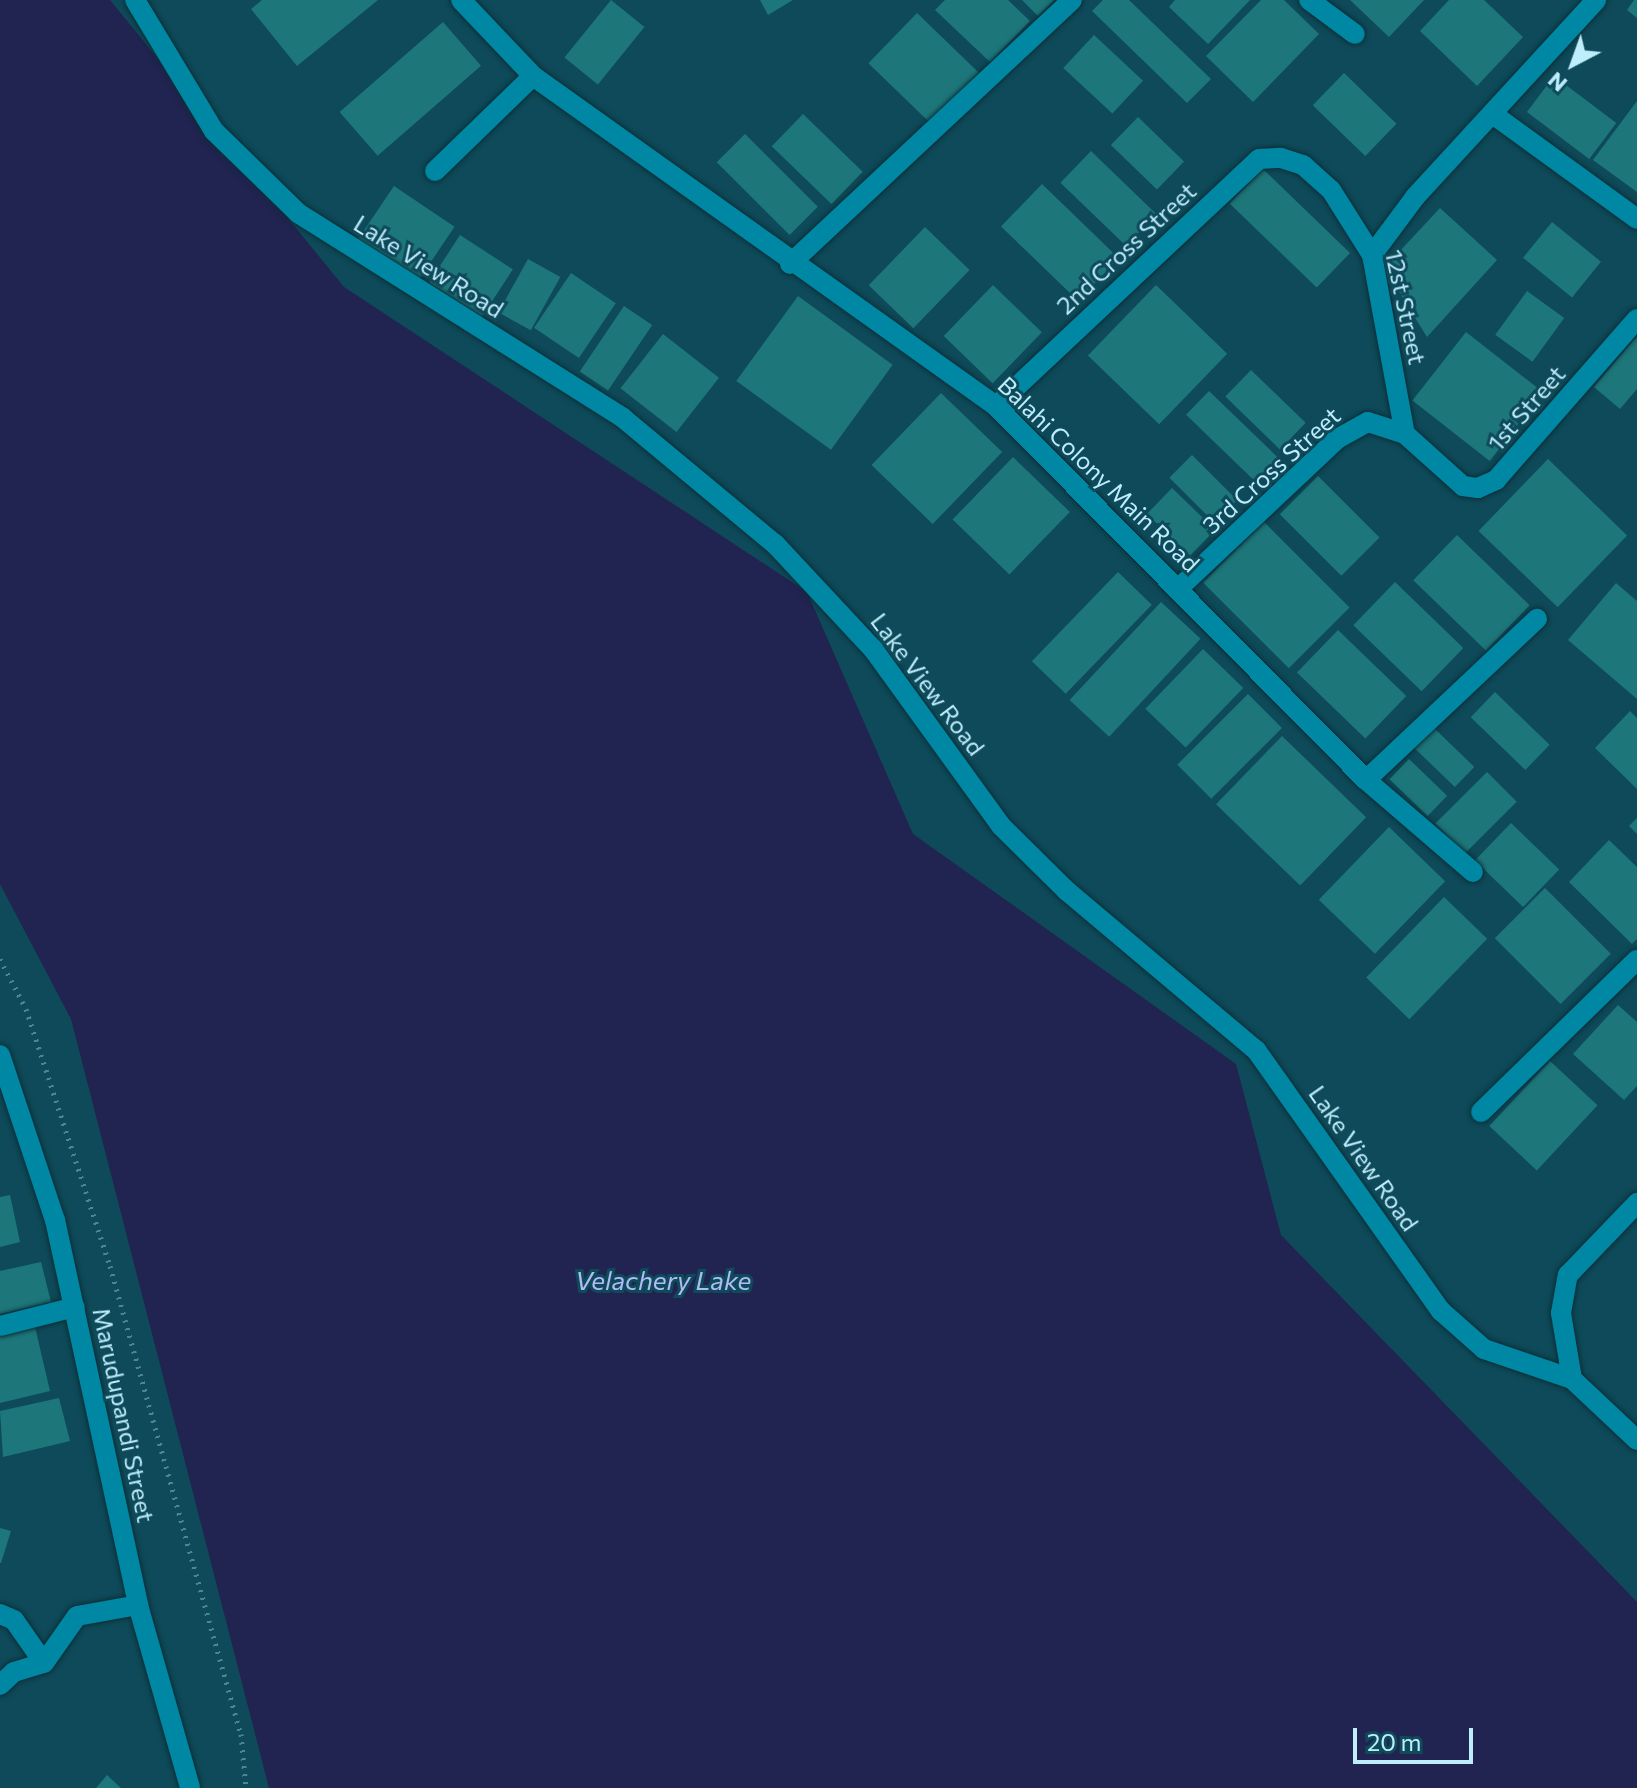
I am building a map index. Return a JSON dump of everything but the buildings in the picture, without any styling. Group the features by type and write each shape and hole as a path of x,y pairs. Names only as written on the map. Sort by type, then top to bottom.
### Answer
{"street":[{"name":"Lake View Road","path":"135,0 214,131 298,213 623,418 775,544 873,649 1001,826 1067,891 1256,1050 1441,1311 1484,1349 1572,1379 1637,1440"},
{"name":"Balahi Colony Main Road","path":"461,0 533,76 790,264 996,406 1180,587 1366,780 1473,872"},
{"path":"790,264 1072,0"},
{"path":"1309,0 1355,34"},
{"path":"1372,255 1415,197 1494,115 1596,0"},
{"path":"435,171 533,76"},
{"path":"1494,115 1637,219"},
{"name":"2nd Cross Street","path":"996,406 1259,159 1281,158 1303,165"},
{"name":"12st Street","path":"1303,165 1331,190 1372,255 1405,434"},
{"name":"1st Street","path":"1405,434 1463,486 1478,488 1496,480 1637,319"},
{"name":"3rd Cross Street","path":"1180,587 1352,428 1368,422 1405,434"},
{"path":"1366,780 1537,619"},
{"path":"1481,1112 1637,960"},
{"name":"Marudupandi Street","path":"0,1055 55,1220 138,1605 190,1788"},
{"path":"1572,1379 1561,1313 1568,1275 1635,1209"},
{"path":"0,1326 75,1307"},
{"path":"0,1685 14,1672 44,1663 77,1616 138,1605"},
{"path":"0,1614 14,1620 44,1663"}],"path":[{"path":"0,959 26,1009 110,1266 241,1734 246,1788"}],"water":[{"name":"Velachery Lake","path":"0,0 110,0 344,287 807,592 913,834 1236,1064 1281,1235 1637,1602 1637,1788 269,1788 71,1019 0,884"}]}
